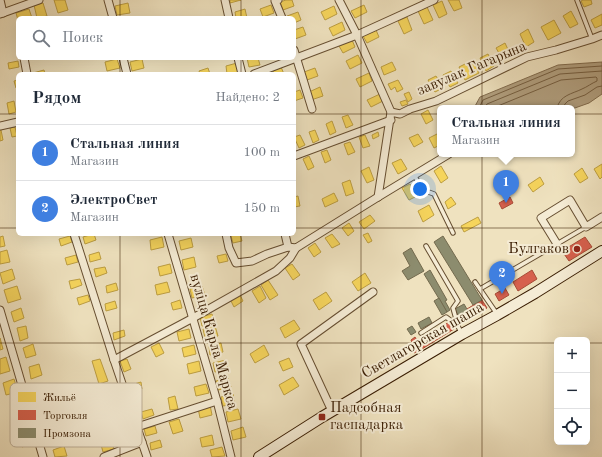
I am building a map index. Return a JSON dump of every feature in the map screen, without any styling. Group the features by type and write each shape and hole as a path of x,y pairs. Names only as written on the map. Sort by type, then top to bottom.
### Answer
{"main road":[{"name":"Светлагорская шаша","path":"259,457 460,330 497,315 602,251"}],"street":[{"path":"0,0 1,13 39,0"},
{"path":"108,0 112,16"},
{"path":"225,0 229,16"},
{"path":"278,0 275,1 281,16"},
{"path":"339,0 357,35 391,112 378,196"},
{"path":"312,109 297,58 357,35 434,0"},
{"name":"завулак Гагарына","path":"296,155 389,121 410,109 436,101 527,57 556,50 602,35"},
{"path":"24,60 28,72"},
{"path":"124,60 126,72"},
{"path":"238,60 242,72"},
{"path":"259,72 292,60"},
{"path":"391,112 400,114"},
{"path":"0,126 16,122"},
{"path":"114,360 276,271 290,258 296,248 378,196 444,157"},
{"path":"557,244 541,218 570,200 586,227 602,217"},
{"path":"75,236 122,383"},
{"name":"вуліца Карла Маркса","path":"169,236 217,401 231,457"},
{"path":"227,236 236,263 252,261 288,247 296,248"},
{"path":"285,236 288,247"},
{"path":"332,411 301,344 373,292"},
{"path":"0,310 21,383"},
{"path":"142,425 217,401"},
{"path":"142,442 147,457"},
{"path":"40,447 43,457"},
{"path":"104,457 129,447"}],"lane":[{"path":"577,0 592,39"},
{"path":"414,175 423,190 434,194 453,233"},
{"path":"480,289 586,227"},
{"path":"426,246 458,301 453,308 460,330"},
{"path":"475,282 497,315"},
{"path":"421,333 446,318 460,330"}],"water":[{"path":"602,62 602,94 589,103 575,108 575,105 476,105 480,97 558,65"}],"building: Жильё":[{"path":"54,0 65,0 68,10 58,13"},
{"path":"230,0 241,0 230,3"},
{"path":"292,0 294,6 283,10 280,2"},
{"path":"448,0 459,0 462,8 454,11"},
{"path":"591,0 592,4 584,7 581,1"},
{"path":"442,1 447,14 439,18 433,5"},
{"path":"43,3 47,16 37,16 34,5"},
{"path":"128,3 130,13 117,15 115,6"},
{"path":"271,5 274,13 263,16 260,9"},
{"path":"364,5 367,12 355,18 351,11"},
{"path":"334,6 337,14 325,20 321,12"},
{"path":"427,7 433,20 424,24 418,11"},
{"path":"29,9 31,16 17,16 16,13"},
{"path":"245,9 247,16 236,16 235,12"},
{"path":"571,11 578,24 570,28 563,16"},
{"path":"298,12 301,20 296,22 296,16 287,16"},
{"path":"602,14 602,25 595,28 591,20"},
{"path":"407,17 412,30 404,34 398,21"},
{"path":"554,20 561,33 548,40 541,27"},
{"path":"342,22 345,30 333,36 329,28"},
{"path":"303,27 306,35 296,39 296,29"},
{"path":"528,29 534,42 526,47 520,34"},
{"path":"376,30 379,37 367,43 363,36"},
{"path":"352,40 355,47 343,53 339,46"},
{"path":"505,43 511,56 503,60 496,48"},
{"path":"488,54 494,66 486,71 480,58"},
{"path":"358,55 362,63 350,69 346,61"},
{"path":"117,60 120,68 107,71 105,62"},
{"path":"142,60 144,68 132,71 130,62"},
{"path":"247,60 259,60 260,65 249,67"},
{"path":"473,60 479,73 465,80 459,67"},
{"path":"18,61 19,67 9,69 8,63"},
{"path":"392,62 396,70 384,75 381,67"},
{"path":"237,63 239,72 227,72 226,66"},
{"path":"281,67 283,72 273,72"},
{"path":"208,68 209,72 199,72"},
{"path":"315,68 318,76 307,80 304,72"},
{"path":"451,71 458,83 450,87 443,75"},
{"path":"369,73 372,81 360,87 356,79"},
{"path":"436,76 443,88 435,92 428,80"},
{"path":"398,80 403,89 397,92 395,87 391,90 388,84"},
{"path":"320,87 323,96 311,100 309,92"},
{"path":"300,90 303,98 296,100 296,91"},
{"path":"409,92 412,99 408,102 404,94"},
{"path":"380,94 383,101 371,107 367,100"},
{"path":"406,100 408,104 402,106 400,102"},
{"path":"14,101 16,112 9,114 7,103"},
{"path":"428,110 433,120 426,124 421,114"},
{"path":"348,115 353,125 346,128 342,117"},
{"path":"332,121 336,132 330,135 326,124"},
{"path":"15,127 16,136 12,137 10,128"},
{"path":"0,130 3,140 0,141"},
{"path":"315,130 319,140 313,143 309,132"},
{"path":"378,132 379,136 373,139 372,135"},
{"path":"418,134 423,142 414,147 409,138"},
{"path":"437,134 437,146 434,148 429,138"},
{"path":"300,135 305,145 299,148 296,141 296,136"},
{"path":"365,135 370,146 363,148 359,137"},
{"path":"350,142 355,152 348,155 344,144"},
{"path":"327,150 331,160 325,163 321,152"},
{"path":"309,156 314,167 308,170 303,159"},
{"path":"401,159 407,169 398,174 392,163"},
{"path":"602,164 602,177 600,179 594,169"},
{"path":"441,166 448,178 441,183 434,171"},
{"path":"369,167 374,180 367,183 361,171"},
{"path":"582,168 588,178 580,183 574,174"},
{"path":"540,177 544,184 533,192 528,185"},
{"path":"350,180 354,193 346,196 342,183"},
{"path":"410,184 417,196 409,200 402,188"},
{"path":"334,193 338,201 325,207 322,199"},
{"path":"296,196 298,196 300,206 296,207"},
{"path":"451,197 456,204 448,209 445,202"},
{"path":"429,205 434,215 423,222 418,211"},
{"path":"370,215 375,221 364,229 359,222"},
{"path":"478,217 481,223 464,232 461,226"},
{"path":"349,223 354,231 348,236 342,228"},
{"path":"368,233 372,241 368,243 363,235"},
{"path":"332,234 340,244 332,248 325,238"},
{"path":"3,236 5,246 0,247 0,237"},
{"path":"70,236 72,242 61,246 59,239"},
{"path":"95,236 96,240 85,244 83,237"},
{"path":"231,236 241,236 242,241 233,243"},
{"path":"162,237 164,247 151,250 150,240"},
{"path":"191,238 193,247 181,250 179,241"},
{"path":"315,243 321,252 314,257 308,248"},
{"path":"7,250 10,262 0,264 0,252"},
{"path":"99,252 101,259 90,262 89,255"},
{"path":"226,254 228,261 219,263 217,256"},
{"path":"76,255 78,262 67,265 65,258"},
{"path":"194,257 196,267 184,270 182,260"},
{"path":"170,264 172,273 160,276 158,267"},
{"path":"292,264 300,275 293,280 285,268"},
{"path":"105,267 107,273 96,277 94,269"},
{"path":"12,269 15,279 3,284 0,273"},
{"path":"365,273 371,283 358,291 352,282"},
{"path":"80,279 82,285 71,289 69,281"},
{"path":"268,280 278,295 270,300 261,285"},
{"path":"167,282 170,292 157,295 155,285"},
{"path":"116,283 118,290 107,293 106,286"},
{"path":"17,286 21,299 8,303 4,290"},
{"path":"202,286 205,295 192,298 190,289"},
{"path":"260,286 266,298 259,303 252,291"},
{"path":"326,292 332,301 319,310 313,300"},
{"path":"239,293 243,301 234,307 230,299"},
{"path":"88,295 90,301 79,305 77,298"},
{"path":"180,300 182,308 173,310 171,303"},
{"path":"115,301 117,308 106,311 105,304"},
{"path":"21,308 24,318 14,322 11,312"},
{"path":"212,314 215,323 202,326 200,317"},
{"path":"294,320 300,329 285,338 280,328"},
{"path":"26,326 28,338 20,341 17,328"},
{"path":"215,326 218,336 205,338 203,329"},
{"path":"189,329 191,338 179,341 177,332"},
{"path":"124,330 125,336 114,340 113,333"},
{"path":"0,338 3,349 0,350"},
{"path":"159,343 164,353 156,357 151,347"},
{"path":"221,343 223,352 210,355 209,346"},
{"path":"33,344 36,355 26,358 23,348"},
{"path":"194,345 196,354 184,357 182,348"},
{"path":"264,345 269,355 255,363 250,354"},
{"path":"6,357 10,371 0,374 0,359"},
{"path":"289,358 293,367 283,371 279,362"},
{"path":"100,359 108,381 99,383 92,361"},
{"path":"127,359 131,369 124,372 120,361"},
{"path":"226,360 228,370 215,372 213,363"},
{"path":"199,361 201,371 189,374 187,364"},
{"path":"39,364 42,375 31,379 29,367"},
{"path":"293,377 299,386 284,395 279,385"},
{"path":"228,378 231,387 218,390 216,381"},
{"path":"14,379 15,383 10,383 10,394 6,395 3,383"},
{"path":"206,384 209,393 196,396 194,387"},
{"path":"233,394 235,404 223,406 221,397"},
{"path":"175,396 178,409 170,410 168,398"},
{"path":"210,405 212,415 200,418 198,408"},
{"path":"152,409 154,415 143,419 142,412"},
{"path":"238,409 241,419 228,422 226,412"},
{"path":"179,419 183,431 173,434 169,422"},
{"path":"155,426 157,433 146,436 144,429"},
{"path":"243,427 246,437 233,440 231,431"},
{"path":"212,435 214,445 202,447 200,438"},
{"path":"160,440 162,447 151,450 150,443"},
{"path":"64,447 67,456 55,457 53,450"},
{"path":"102,447 113,447 114,449 103,452"},
{"path":"222,447 225,456 212,457 210,450"}],"building: Торговля":[{"path":"510,197 513,203 502,209 499,203"},
{"name":"Булгаков","path":"585,237 592,247 569,261 562,251"},
{"path":"532,270 537,279 518,291 513,282"},
{"path":"505,288 509,295 499,301 495,294"},
{"path":"482,300 487,308 471,316 467,309"},
{"path":"449,322 454,329 422,349 418,342"},
{"path":"415,337 422,349 414,353 409,345 412,343 411,340"}],"building: Промзона":[{"path":"443,236 482,300 473,305 434,242"},
{"path":"411,248 424,271 408,280 402,271 410,266 403,253"},
{"path":"430,270 447,300 445,301 450,310 447,312 424,274"},
{"path":"439,298 447,312 442,315 434,301"},
{"path":"464,304 471,316 461,322 455,309"},
{"path":"429,317 432,323 421,329 418,323"},
{"path":"412,326 416,332 411,335 407,329"}],"place":[{"name":"Стальная линия","path":"506,203"},
{"name":"Булгаков","path":"577,249"},
{"name":"ЭлектроСвет","path":"502,294"},
{"name":"Падсобная гаспадарка","path":"322,417"}]}
